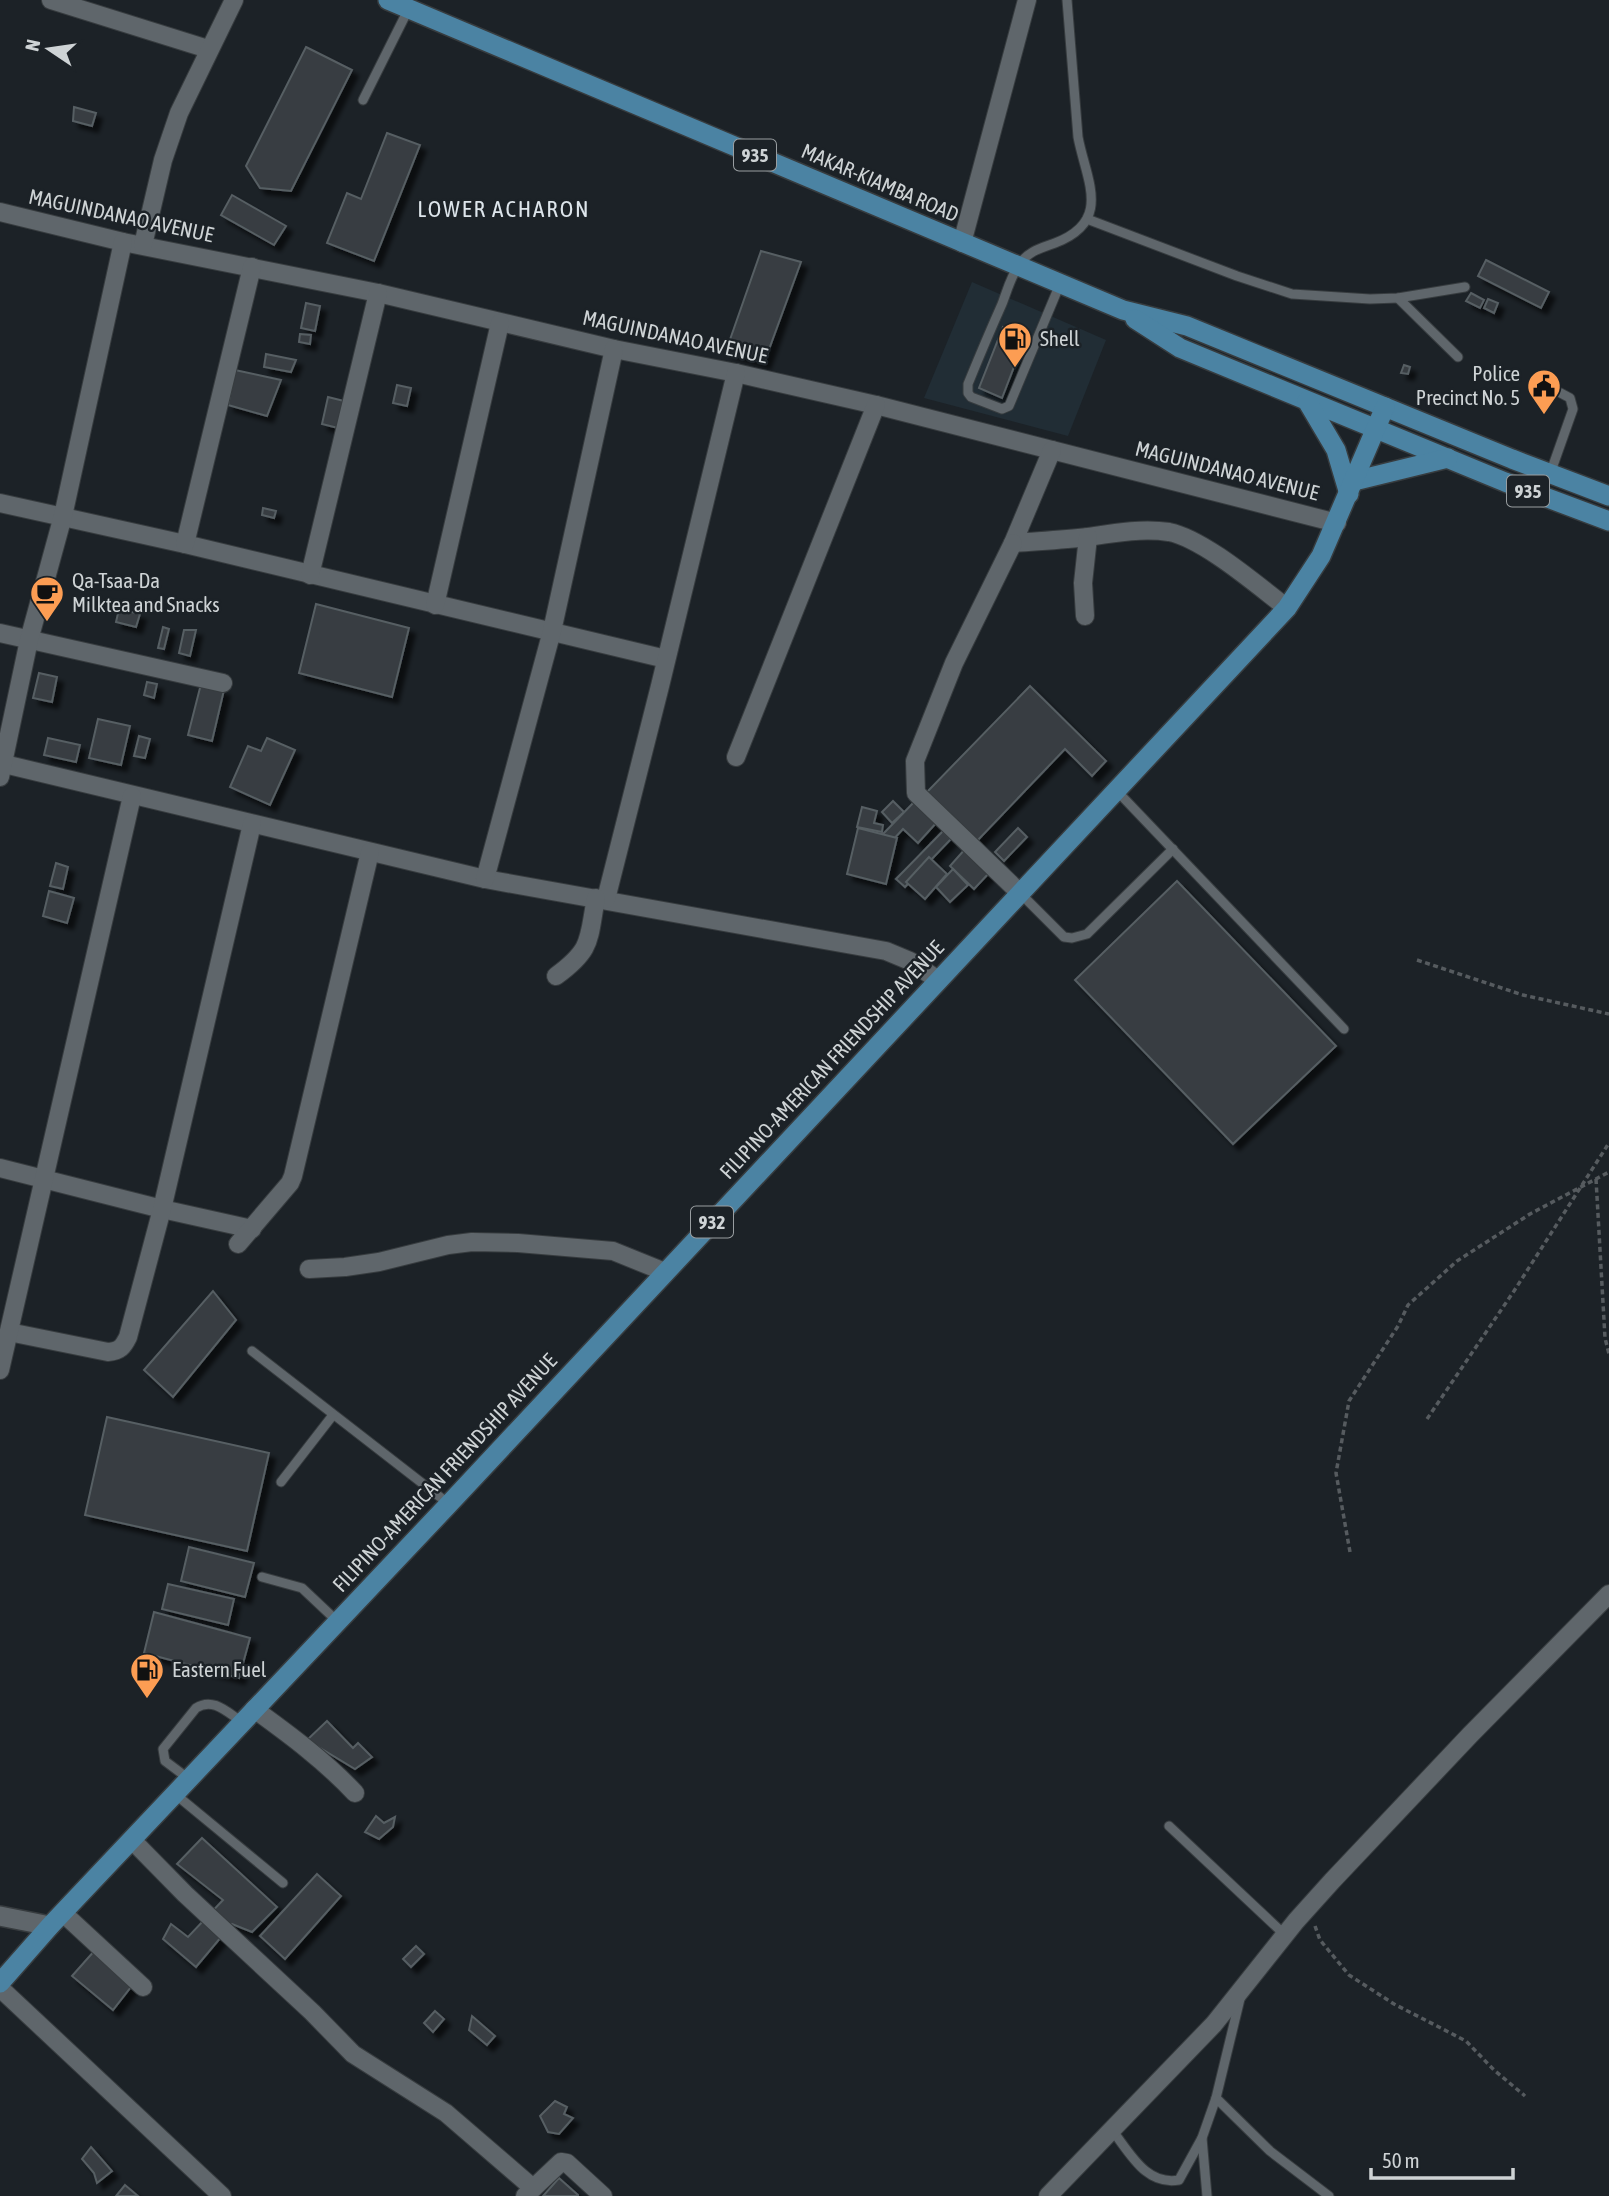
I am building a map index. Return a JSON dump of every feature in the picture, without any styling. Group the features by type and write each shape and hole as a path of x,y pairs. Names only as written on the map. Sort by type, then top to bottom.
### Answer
{"main road":[{"name":"MAKAR-KIAMBA ROAD","path":"388,0 421,8 1122,310 1187,326 1609,496"},
{"name":"MAKAR-KIAMBA ROAD","path":"1122,310 1180,348 1505,482 1609,521"},
{"path":"1307,401 1336,450 1351,488 1448,458"},
{"name":"FILIPINO-AMERICAN FRIENDSHIP AVENUE","path":"0,1983 1287,608 1316,565 1337,523 1385,407"}],"street":[{"path":"51,0 208,49"},
{"path":"143,245 163,160 179,113 234,0"},
{"path":"962,243 1027,0"},
{"name":"MAGUINDANAO AVENUE","path":"0,212 123,242 378,293 614,349 876,405 1337,523"},
{"path":"123,242 63,516 29,640 1,768 485,879 886,951 910,961 937,980"},
{"path":"186,544 252,267"},
{"path":"310,575 378,293"},
{"path":"435,605 500,323"},
{"path":"485,879 552,631 614,349"},
{"path":"556,976 582,955 601,898 666,659 736,373"},
{"path":"736,757 876,405"},
{"path":"1020,893 916,793 915,761 954,663 1013,543 1052,450"},
{"path":"0,503 186,544 666,659"},
{"path":"1013,543 1088,537 1117,531 1170,532 1191,540 1287,608"},
{"path":"1084,616 1083,591 1088,537"},
{"path":"0,633 223,683"},
{"path":"0,1370 132,796"},
{"path":"9,1332 93,1350 118,1351 124,1346 162,1209 252,824"},
{"path":"238,1244 293,1177 370,852"},
{"path":"0,1168 252,1229"},
{"path":"309,1269 379,1262 447,1245 472,1242 529,1243 613,1251 665,1272"},
{"path":"1048,2196 1214,2024 1308,1907 1461,1744 1609,1594"},
{"path":"248,1716 303,1744 355,1793"},
{"path":"132,1840 353,2054 446,2113 529,2192 557,2164 567,2163 603,2196"},
{"path":"0,1916 57,1920 144,1987"},
{"path":"0,1988 222,2196"}],"lane":[{"path":"1060,284 1009,406 1002,409 975,399 968,393 968,384 1018,266 1033,251 1066,238 1087,219 1093,197 1078,137 1067,0"},
{"path":"363,100 421,8"},
{"path":"1087,219 1292,294 1398,298 1465,287"},
{"path":"1398,298 1458,357"},
{"path":"1550,474 1573,409 1570,398 1555,390"},
{"path":"1117,791 1344,1029"},
{"path":"1020,893 1065,937 1080,937 1087,934 1173,849"},
{"path":"252,1351 449,1504"},
{"path":"281,1482 333,1415"},
{"path":"261,1577 302,1588 337,1621"},
{"path":"189,1779 165,1761 163,1749 196,1708 203,1704 215,1704 248,1716"},
{"path":"175,1794 283,1883"},
{"path":"1169,1826 1285,1935"},
{"path":"1112,2130 1138,2163 1155,2179 1166,2182 1179,2180 1202,2138 1216,2098 1242,1987"},
{"path":"1216,2098 1270,2151 1329,2196"},
{"path":"1202,2138 1207,2196"}],"path":[{"path":"1417,960 1523,995 1609,1014"},
{"path":"1427,1419 1514,1291 1609,1143"},
{"path":"1350,1552 1336,1473 1349,1401 1398,1326 1408,1305 1457,1261 1530,1214 1609,1171"},
{"path":"1595,1179 1605,1338 1609,1354"},
{"path":"1308,1907 1320,1940 1349,1975 1394,2004 1466,2041 1494,2070 1525,2096"}],"shaded area":[{"name":"Shell","path":"972,282 1106,340 1068,436 924,398"}],"building":[{"path":"306,47 352,70 291,191 260,188 246,166"},
{"path":"74,107 96,113 92,126 73,121"},
{"path":"387,133 420,145 374,261 327,243 347,193 361,199"},
{"path":"232,195 286,226 274,245 221,215"},
{"path":"761,251 801,262 764,363 726,351"},
{"path":"1486,260 1549,292 1541,308 1478,276"},
{"path":"1471,293 1484,300 1480,308 1466,301"},
{"path":"1488,299 1498,303 1494,313 1484,308"},
{"path":"306,303 320,306 315,331 301,328"},
{"path":"1003,327 1026,336 1002,398 979,388"},
{"path":"300,334 311,335 310,344 299,342"},
{"path":"266,354 296,360 291,372 264,367"},
{"path":"1404,365 1410,367 1408,374 1401,373"},
{"path":"235,370 281,380 267,416 228,405"},
{"path":"397,385 411,388 407,406 393,403"},
{"path":"328,397 344,401 338,428 322,424"},
{"path":"263,508 276,511 274,518 262,515"},
{"path":"316,604 409,628 392,697 299,673"},
{"path":"119,609 140,614 136,627 116,622"},
{"path":"163,627 169,629 164,649 158,648"},
{"path":"184,630 196,630 190,656 179,653"},
{"path":"39,673 57,677 52,702 33,698"},
{"path":"147,682 157,684 154,698 144,695"},
{"path":"201,684 224,690 212,741 188,735"},
{"path":"1030,686 1106,761 1092,776 1065,749 977,841 927,792"},
{"path":"98,719 130,726 121,765 89,758"},
{"path":"139,736 150,739 145,758 134,756"},
{"path":"48,738 80,745 76,762 44,755"},
{"path":"267,738 295,750 270,805 230,787 248,746 261,751"},
{"path":"916,800 938,821 918,843 903,829 891,842 883,834"},
{"path":"893,801 904,812 892,823 882,812"},
{"path":"862,807 877,811 874,823 883,825 882,832 857,827"},
{"path":"858,828 897,838 886,884 847,874"},
{"path":"1018,828 1027,837 1004,861 995,852"},
{"path":"943,831 951,839 905,887 896,879"},
{"path":"966,848 991,871 974,889 950,866"},
{"path":"929,857 947,874 925,899 906,882"},
{"path":"56,863 68,867 63,889 50,886"},
{"path":"953,869 968,885 950,902 936,887"},
{"path":"1177,881 1336,1046 1233,1144 1075,980"},
{"path":"49,891 74,898 67,923 43,916"},
{"path":"213,1291 236,1320 173,1397 144,1370"},
{"path":"107,1417 269,1453 247,1551 85,1515"},
{"path":"189,1547 254,1563 245,1597 181,1581"},
{"path":"168,1584 234,1599 228,1625 162,1609"},
{"path":"154,1612 250,1638 239,1678 144,1653"},
{"path":"327,1721 353,1748 358,1743 372,1757 355,1769 307,1740"},
{"path":"376,1816 384,1823 395,1817 393,1827 379,1839 365,1832"},
{"path":"202,1838 277,1907 252,1932 232,1924 196,1967 163,1939 171,1924 188,1937 223,1900 177,1864"},
{"path":"317,1874 341,1896 285,1959 260,1936"},
{"path":"416,1946 424,1954 411,1967 403,1959"},
{"path":"96,1949 134,1983 113,2010 72,1976"},
{"path":"435,2011 444,2019 433,2032 424,2023"},
{"path":"472,2016 495,2036 487,2045 469,2030"},
{"path":"555,2101 567,2107 564,2114 573,2118 559,2134 548,2132 540,2116"},
{"path":"91,2147 112,2171 97,2183 94,2173 82,2159"},
{"path":"559,2178 578,2195 578,2196 543,2196"},
{"path":"125,2185 138,2196 116,2196"}],"place":[{"name":"Shell","path":"1015,369"},
{"name":"Police Precinct No. 5","path":"1544,416"},
{"name":"Qa-Tsaa-Da Milktea and Snacks","path":"47,623"},
{"name":"Eastern Fuel","path":"147,1700"}],"district":[{"name":"LOWER ACHARON","path":"504,209"}]}
